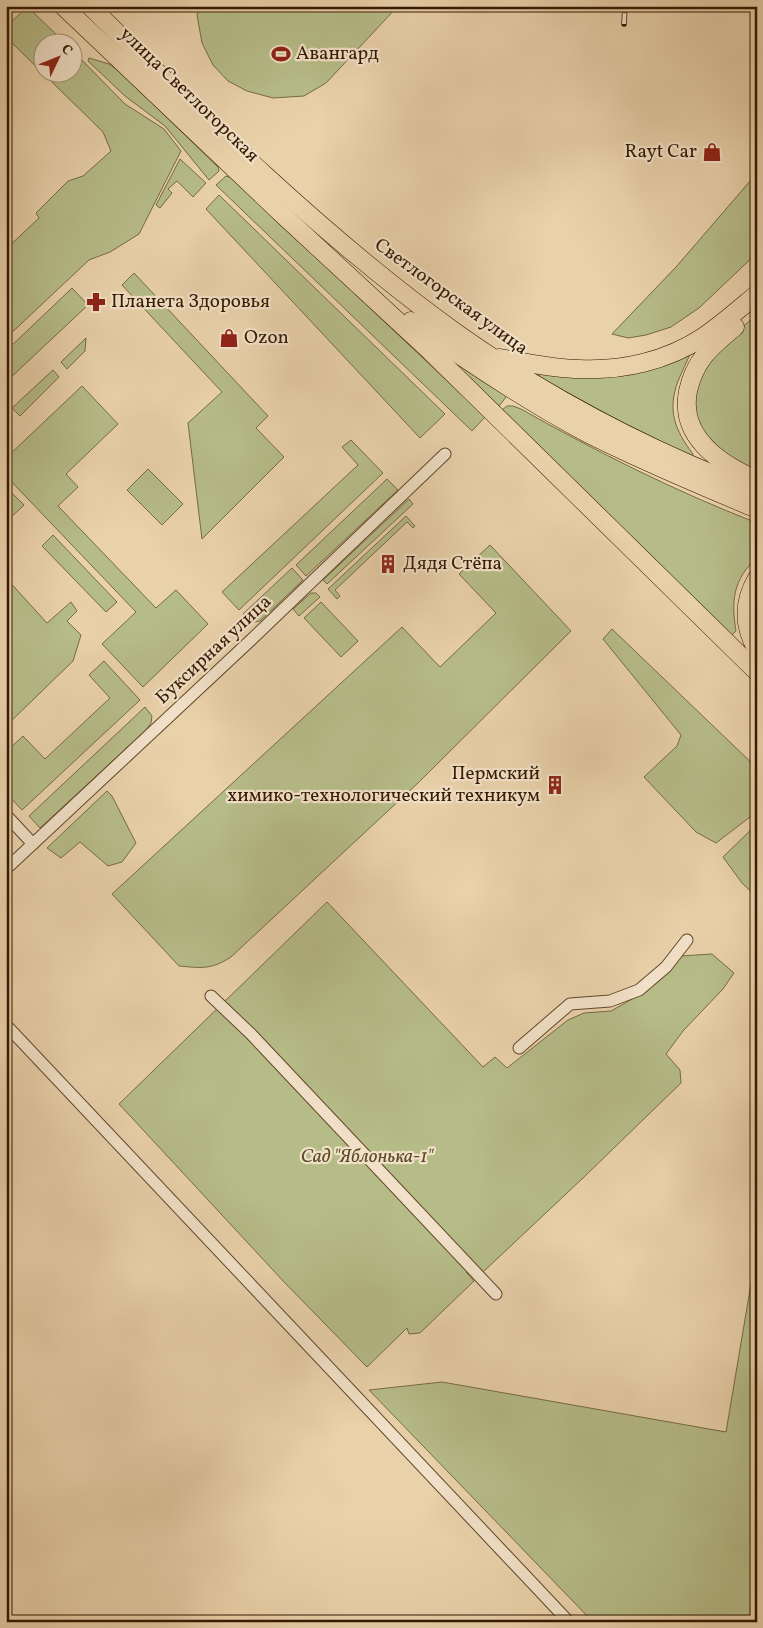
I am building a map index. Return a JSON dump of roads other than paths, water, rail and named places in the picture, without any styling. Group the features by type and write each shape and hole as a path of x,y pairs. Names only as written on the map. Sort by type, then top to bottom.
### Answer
{"main road":[{"name":"улица Светлогорская","path":"63,6 284,216"},
{"name":"улица Светлогорская","path":"90,6 160,77"},
{"name":"Светлогорская улица","path":"160,77 299,207 422,307 492,357 593,418 704,471 757,492"},
{"name":"Светлогорская улица","path":"284,216 410,321 486,374 587,433 650,463 757,509"},
{"path":"284,216 430,351 757,672"},
{"path":"492,357 577,370 612,368 655,360 701,338 757,294"},
{"path":"757,308 703,357 693,374 687,394 687,405 691,426 704,447 727,465 757,480"},
{"path":"757,578 746,602 746,619 749,635 757,650"}],"street":[{"name":"Буксирная улица","path":"6,869 252,639 445,454"},
{"path":"6,815 33,844"},
{"path":"519,1048 570,1004 610,1001 638,990 666,967 687,940"},
{"path":"211,996 252,1034 496,1294"},
{"path":"6,1025 568,1622"}],"railway":[{"path":"624,24 625,6"}],"place":[{"name":"Авангард","path":"281,54"},
{"name":"Rayt Car","path":"712,152"},
{"name":"Планета Здоровья","path":"96,302"},
{"name":"Ozon","path":"229,338"},
{"name":"Дядя Стёпа","path":"388,564"},
{"name":"Пермский химико-технологический техникум","path":"555,785"}],"park label":[{"name":"Сад \"Яблонька-1\"","path":"367,1157"}]}
